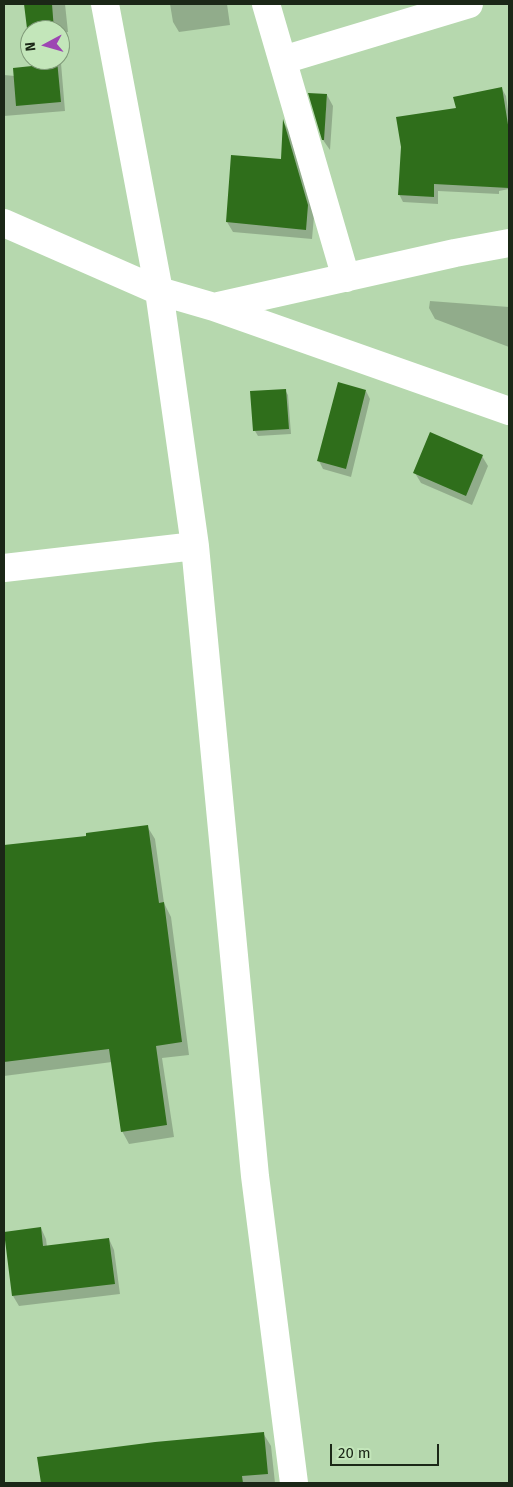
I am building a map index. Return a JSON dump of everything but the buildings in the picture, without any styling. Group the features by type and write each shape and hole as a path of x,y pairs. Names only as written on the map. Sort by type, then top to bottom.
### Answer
{"street":[{"path":"105,4 158,291 194,546 255,1176 294,1483"},
{"path":"266,4 346,278"},
{"path":"282,60 469,4"},
{"path":"4,223 158,291 214,307 509,411"},
{"path":"214,307 455,253 509,243"},
{"path":"4,568 194,546"}]}
